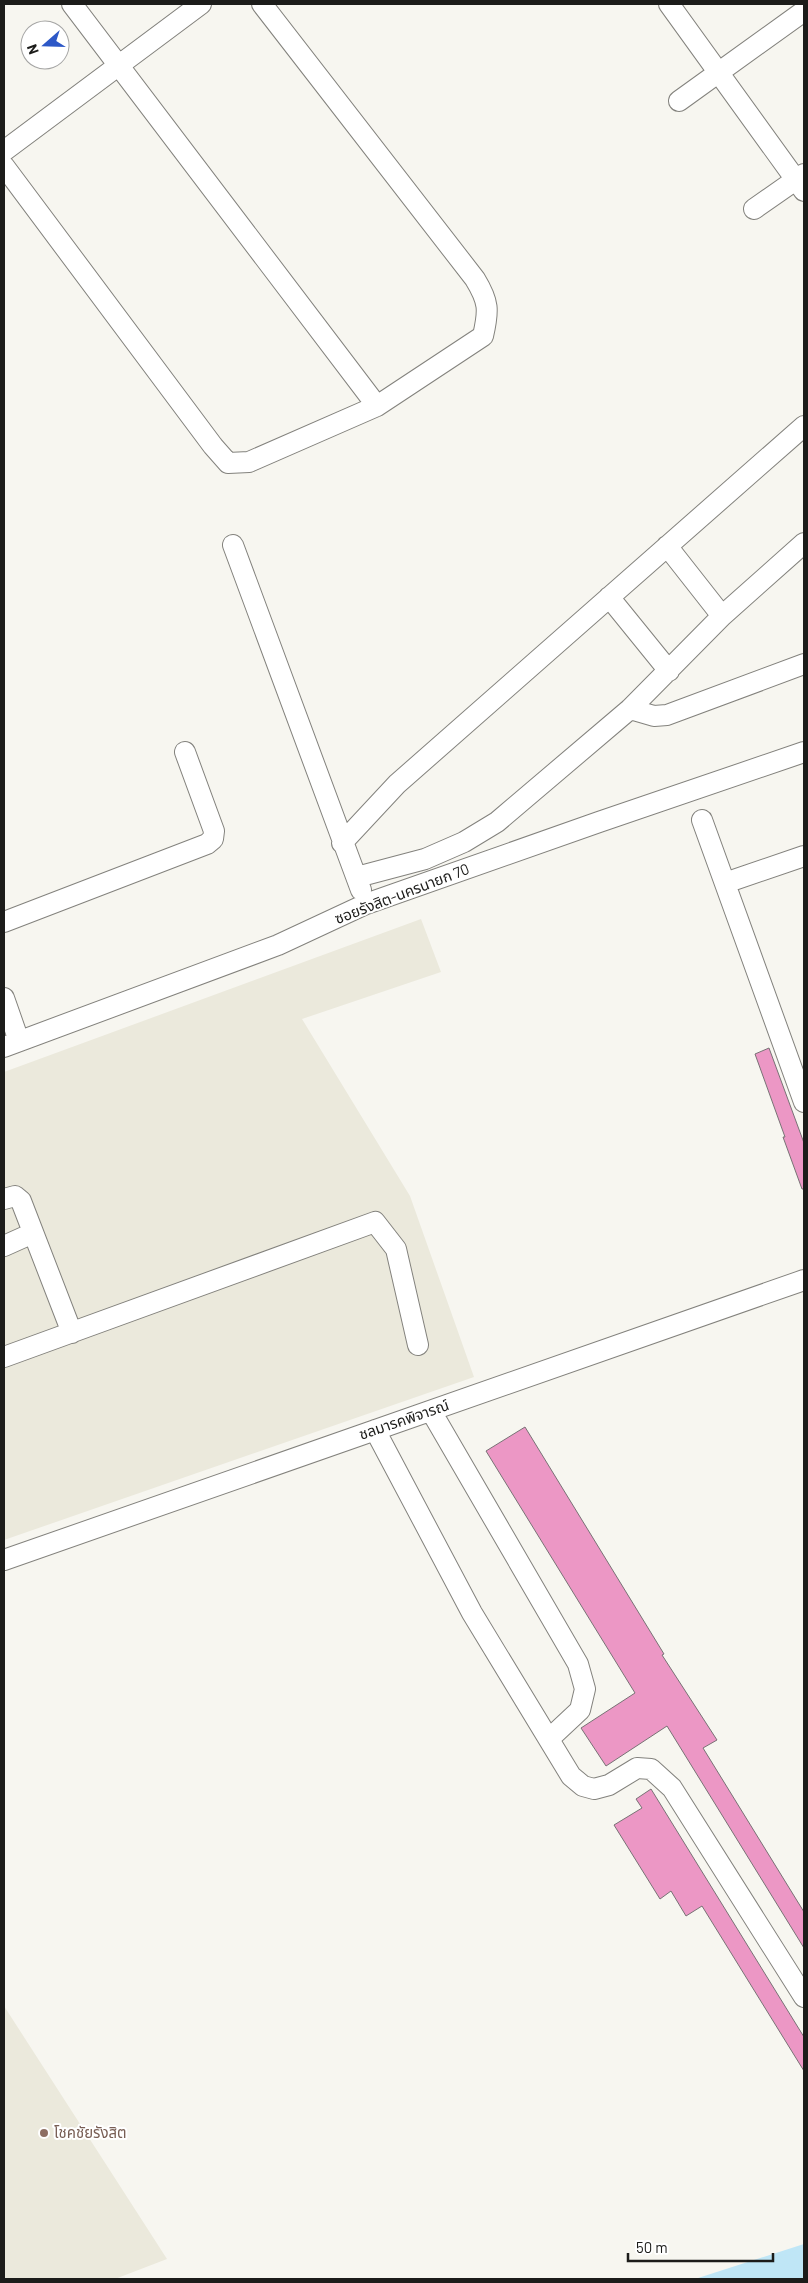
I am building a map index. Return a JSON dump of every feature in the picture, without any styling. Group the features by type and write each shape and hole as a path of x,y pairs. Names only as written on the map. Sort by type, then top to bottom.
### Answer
{"street":[{"path":"72,4 378,406"},
{"path":"4,151 201,4"},
{"path":"4,166 213,446 228,463 249,462 378,406 483,336 488,313 485,295 475,279 262,4"},
{"path":"669,4 802,182 754,209"},
{"path":"679,101 804,11"},
{"path":"342,843 397,784 804,426"},
{"path":"357,877 425,859 464,842 497,822 630,709 722,616 804,543"},
{"path":"232,545 366,904"},
{"path":"667,546 722,616"},
{"path":"609,597 669,671"},
{"path":"630,709 654,716 667,715 804,664"},
{"path":"4,922 207,844 213,839 214,831 185,752"},
{"name":"ซอยรังสิต-นครนายก 70","path":"12,1044 278,946 366,904 804,752"},
{"path":"702,820 804,1102"},
{"path":"725,883 804,856"},
{"path":"4,998 12,1044"},
{"path":"4,1200 15,1196 21,1201 72,1333"},
{"path":"4,1357 375,1222 396,1249 418,1345"},
{"path":"4,1246 34,1232"},
{"name":"ชลมารคพิจารณ์","path":"4,1560 804,1280"},
{"path":"431,1411 578,1664 585,1688 580,1710 549,1739"},
{"path":"375,1430 472,1613 571,1776 583,1786 594,1789 609,1785 637,1768 651,1769 672,1788 804,1996"}],"shaded area":[{"path":"421,919 441,972 302,1019 410,1196 474,1377 4,1540 4,1072"},
{"name":"โชคชัยรังสิต","path":"4,2006 167,2259 115,2279 4,2279"}],"water":[{"path":"804,2244 804,2279 695,2279"}],"building":[{"path":"769,1048 804,1143 804,1189 802,1189 783,1137 785,1137 755,1054"},
{"path":"525,1427 664,1654 662,1655 717,1740 703,1748 804,1912 804,1948 667,1726 606,1766 581,1728 635,1693 486,1451"},
{"path":"651,1789 804,2037 804,2071 702,1906 686,1916 671,1891 660,1899 614,1825 642,1808 636,1799"}],"place":[{"name":"โชคชัยรังสิต","path":"44,2133"}]}
